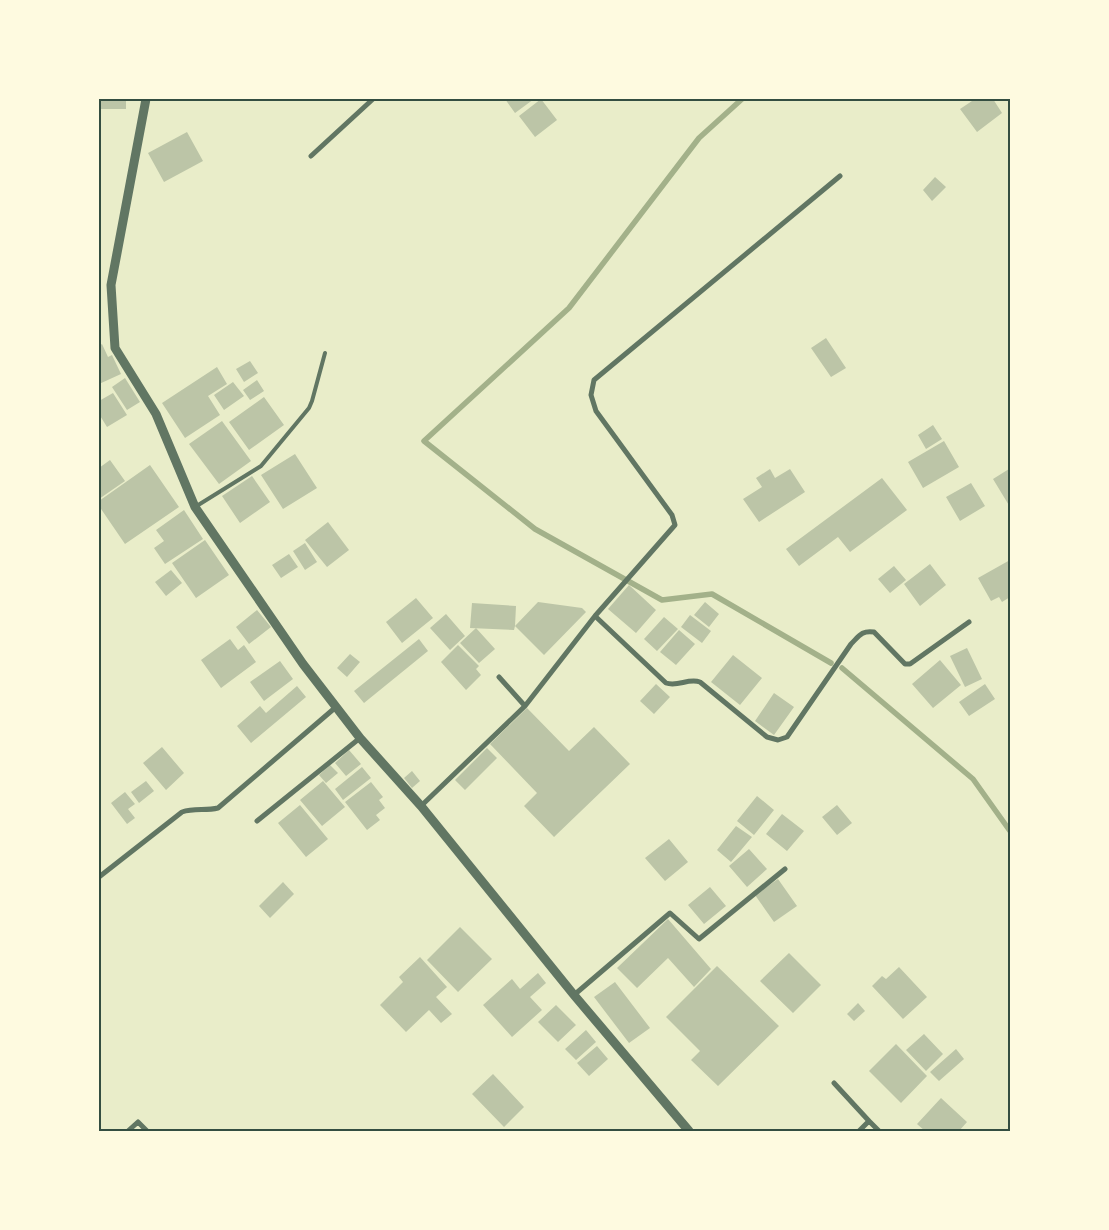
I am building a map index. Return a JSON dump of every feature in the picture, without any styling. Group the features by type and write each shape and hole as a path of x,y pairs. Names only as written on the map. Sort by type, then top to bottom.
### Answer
{"street":[{"path":"146,99 112,285 115,348 156,414 195,507 298,656 360,738 421,806 574,995 689,1131"},
{"path":"311,156 373,99"},
{"path":"421,806 525,706 595,616 675,525 672,515 596,411 591,395 594,380 840,176"},
{"path":"595,616 666,683 675,686 693,680 700,682 767,737 778,740 787,737 851,644 861,633 867,631 874,632 905,664 910,664 969,622"},
{"path":"499,677 525,706"},
{"path":"99,877 182,812 192,808 209,810 218,808 336,707"},
{"path":"257,821 360,738"},
{"path":"574,995 670,913 699,939 785,869"},
{"path":"834,1083 879,1131"},
{"path":"859,1131 869,1121"},
{"path":"128,1131 138,1122 147,1131"}],"lane":[{"path":"195,507 262,466 309,408 325,353"}],"building":[{"path":"99,99 126,99 126,109 99,109"},
{"path":"505,99 534,99 515,113"},
{"path":"541,99 557,120 535,137 519,116"},
{"path":"975,99 993,99 1002,113 977,132 960,109"},
{"path":"187,132 203,161 164,182 148,153"},
{"path":"935,177 946,187 932,201 923,190"},
{"path":"826,338 846,368 831,377 811,348"},
{"path":"102,344 108,357 112,355 121,374 99,384 99,346"},
{"path":"250,361 258,373 244,382 236,369"},
{"path":"217,367 227,384 208,396 220,415 185,438 162,403"},
{"path":"125,378 140,402 127,410 112,387"},
{"path":"257,380 264,391 250,400 243,390"},
{"path":"233,382 244,396 224,410 214,395"},
{"path":"113,393 127,415 107,427 99,414 99,401"},
{"path":"264,397 284,425 249,450 229,422"},
{"path":"222,421 251,461 219,484 189,444"},
{"path":"933,425 942,439 926,449 918,435"},
{"path":"944,441 959,467 923,488 908,462"},
{"path":"295,454 317,488 283,509 261,475"},
{"path":"110,460 125,481 99,499 99,468"},
{"path":"150,465 179,507 125,544 99,506 99,501"},
{"path":"770,469 775,478 790,469 805,492 759,522 743,499 762,487 756,478"},
{"path":"1009,469 1010,471 1010,507 993,479"},
{"path":"252,476 270,502 240,523 222,496"},
{"path":"882,478 907,510 850,552 838,537 799,566 786,549"},
{"path":"971,483 985,506 960,521 946,497"},
{"path":"184,510 203,539 165,564 154,548 164,541 156,530"},
{"path":"328,522 349,550 327,567 305,540"},
{"path":"205,540 229,575 196,598 172,563"},
{"path":"305,543 317,562 305,570 293,551"},
{"path":"289,554 298,567 281,578 272,565"},
{"path":"1010,560 1010,597 1002,602 999,597 991,601 978,578"},
{"path":"930,564 946,585 920,606 904,584"},
{"path":"894,566 906,580 890,593 878,579"},
{"path":"171,570 182,583 166,596 155,582"},
{"path":"629,585 656,610 636,633 608,609"},
{"path":"416,598 433,618 402,643 386,622"},
{"path":"538,602 582,608 586,612 544,655 515,626"},
{"path":"705,602 719,614 709,627 694,615"},
{"path":"472,603 516,606 514,630 470,628"},
{"path":"257,610 271,627 249,644 236,627"},
{"path":"446,614 465,636 450,650 430,628"},
{"path":"690,615 711,631 702,643 681,627"},
{"path":"664,617 678,629 657,651 644,639"},
{"path":"476,628 495,649 479,663 460,643"},
{"path":"679,630 695,644 676,665 660,652"},
{"path":"230,639 238,650 244,645 256,662 221,688 201,660"},
{"path":"419,639 428,651 364,703 354,691"},
{"path":"458,645 479,666 476,669 481,675 466,690 441,662"},
{"path":"967,648 982,679 965,687 950,656"},
{"path":"350,654 360,662 347,677 337,668"},
{"path":"733,655 762,678 740,705 711,682"},
{"path":"940,660 961,685 933,708 912,684"},
{"path":"280,661 293,679 264,701 250,682"},
{"path":"656,684 670,697 654,714 640,701"},
{"path":"985,684 995,699 969,716 959,702"},
{"path":"297,686 306,697 251,743 237,726 260,706 266,713"},
{"path":"774,693 794,707 774,735 755,721"},
{"path":"527,708 569,751 594,727 630,764 554,837 524,806 537,793 490,744"},
{"path":"162,747 184,773 166,790 143,763"},
{"path":"487,748 497,758 465,790 455,780"},
{"path":"349,750 361,764 346,776 335,763"},
{"path":"330,765 338,773 326,783 319,775"},
{"path":"362,767 371,778 343,800 335,789"},
{"path":"412,771 420,781 412,788 404,778"},
{"path":"146,781 154,791 139,803 131,792"},
{"path":"323,781 345,807 322,826 300,800"},
{"path":"371,782 383,797 379,800 385,808 376,815 380,820 367,830 345,802"},
{"path":"125,792 135,804 128,809 135,818 127,824 111,803"},
{"path":"757,796 774,810 754,835 737,821"},
{"path":"300,805 328,839 306,857 278,823"},
{"path":"837,805 852,823 837,835 822,817"},
{"path":"782,814 804,831 787,851 766,834"},
{"path":"736,826 752,837 731,862 717,850"},
{"path":"669,839 688,862 665,881 645,858"},
{"path":"749,849 767,869 747,887 729,866"},
{"path":"778,879 797,906 774,922 755,895"},
{"path":"283,882 294,894 270,918 259,906"},
{"path":"710,887 726,906 704,924 688,905"},
{"path":"668,919 711,969 694,987 668,958 637,988 617,968"},
{"path":"460,927 492,959 458,992 427,960"},
{"path":"789,953 821,985 793,1013 760,981"},
{"path":"420,957 447,987 436,997 452,1014 441,1023 429,1010 406,1032 380,1005 403,982 399,977"},
{"path":"717,966 779,1026 718,1086 691,1060 700,1051 666,1017"},
{"path":"899,967 927,997 903,1019 872,986 882,976 886,979"},
{"path":"538,973 546,983 530,997 542,1010 512,1037 483,1005 512,979 520,989"},
{"path":"615,982 650,1028 629,1043 594,997"},
{"path":"858,1003 865,1011 854,1021 847,1014"},
{"path":"556,1005 576,1025 558,1042 538,1022"},
{"path":"586,1030 596,1042 576,1060 565,1049"},
{"path":"924,1034 943,1054 926,1071 906,1050"},
{"path":"896,1044 927,1076 901,1103 869,1071"},
{"path":"597,1046 608,1059 589,1076 577,1063"},
{"path":"956,1049 964,1059 939,1081 930,1072"},
{"path":"493,1074 524,1107 504,1127 472,1094"},
{"path":"941,1098 967,1122 959,1131 925,1131 917,1124"}],"waterway":[{"path":"742,99 699,138 569,308 424,441 535,529 662,600 712,594 831,663"},
{"path":"842,668 973,779 1010,831"}]}
